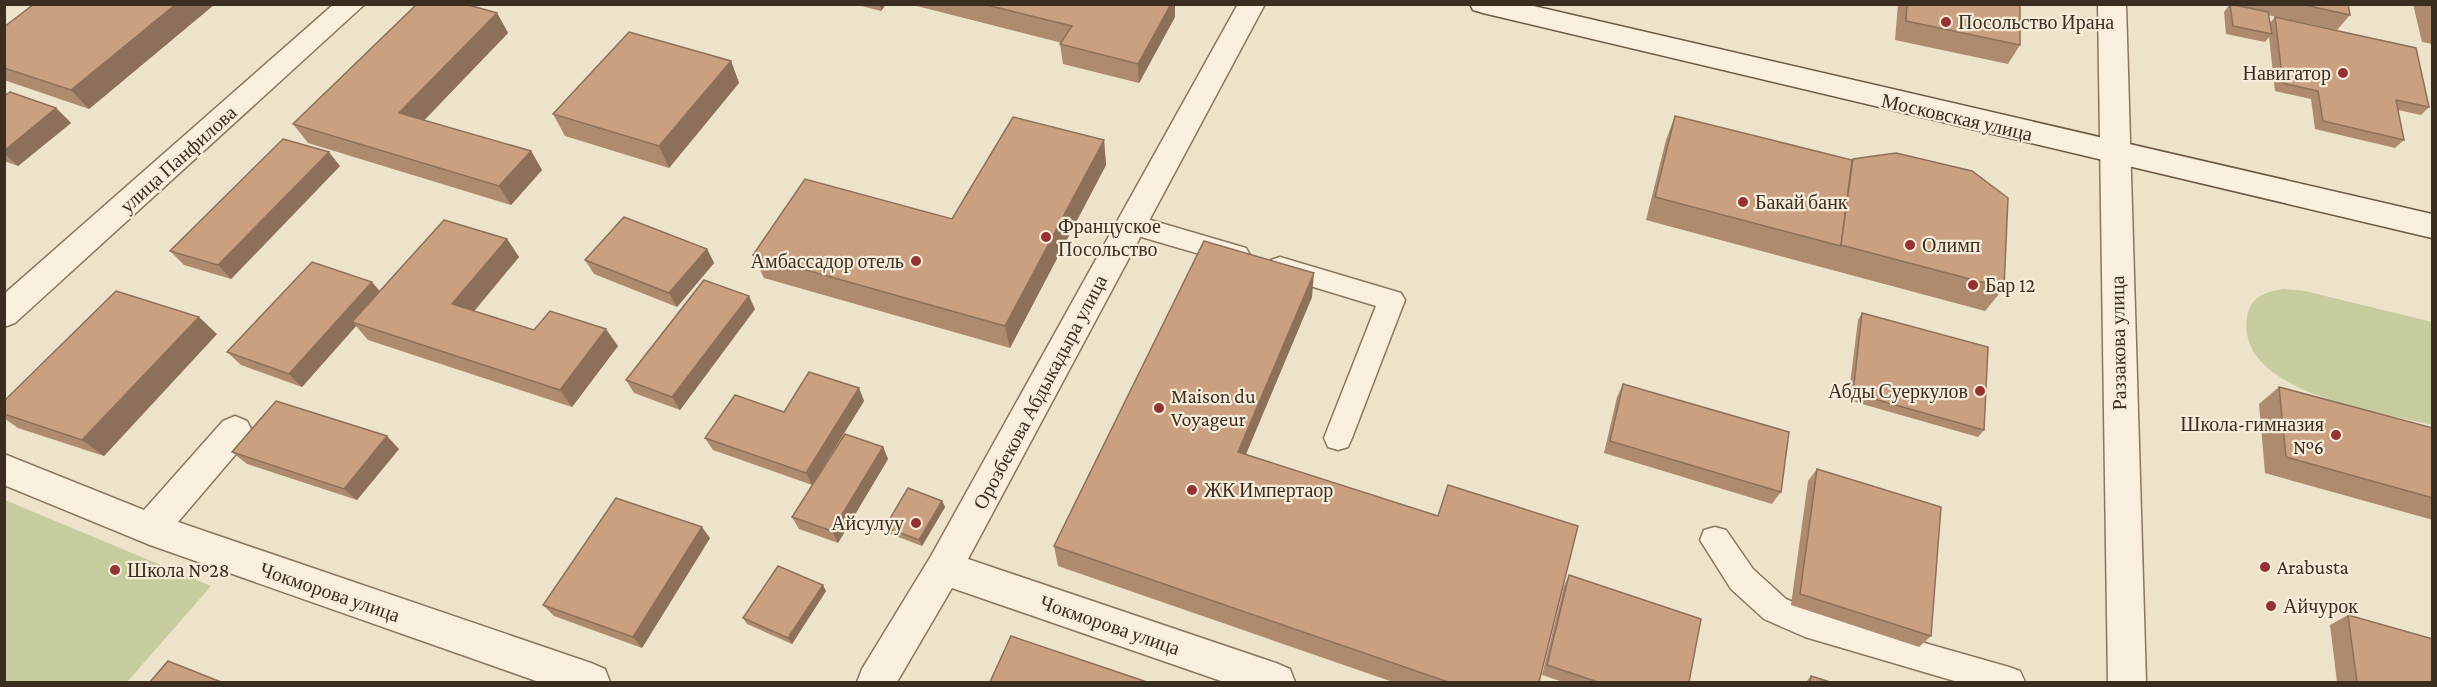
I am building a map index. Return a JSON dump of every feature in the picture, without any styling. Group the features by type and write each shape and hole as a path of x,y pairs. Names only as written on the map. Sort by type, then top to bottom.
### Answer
{"street":[{"name":"улица Панфилова","path":"4,314 352,4"},
{"name":"Орозбекова Абдыкадыра улица","path":"876,682 944,568 1252,4"},
{"name":"Московская улица","path":"1483,4 2116,154 2433,226"},
{"name":"Раззакова улица","path":"2112,4 2127,682"},
{"path":"150,529 235,431"},
{"name":"Чокморова улица","path":"4,469 150,529 591,682"},
{"name":"Чокморова улица","path":"944,568 1276,682"}],"lane":[{"path":"1130,224 1392,300 1338,438"},
{"path":"1715,540 1742,579 1775,609 1816,627 2009,682"}],"green space":[{"path":"2283,289 2305,291 2432,322 2432,425 2316,395 2287,381 2264,364 2249,343 2247,317 2255,300 2270,292"},
{"path":"4,500 211,586 127,682 5,682"}],"building":[{"path":"34,4 176,4 71,90 4,68 4,27"},
{"path":"417,4 465,4 497,13 399,113 531,151 499,186 293,124"},
{"path":"983,4 1171,4 1138,64 1060,44 1072,26"},
{"path":"1907,4 2020,4 2020,45 1906,21"},
{"path":"2230,4 2268,12 2272,34 2233,26"},
{"path":"2300,4 2348,4 2350,15"},
{"name":"Навигатор","path":"2275,17 2416,48 2429,107 2396,100 2404,140 2323,121 2318,91 2283,83"},
{"path":"629,32 731,61 659,146 553,114"},
{"path":"10,92 56,108 4,151 4,96"},
{"name":"Бакай банк","path":"1675,116 1852,160 1841,246 1655,197"},
{"name":"Амбассадор отель","path":"1013,117 1104,140 1005,326 753,255 805,179 952,219"},
{"path":"283,139 329,152 218,265 170,251"},
{"name":"Олимп","path":"1896,153 1972,171 2008,198 2004,288 1841,245 1853,159"},
{"path":"624,217 707,249 669,293 585,260"},
{"path":"444,220 507,239 452,304 534,330 550,311 606,329 560,390 352,322"},
{"name":"ЖК Импертаор","path":"1204,241 1314,273 1238,452 1438,516 1448,485 1578,526 1539,682 1448,682 1054,546"},
{"path":"312,262 372,282 289,374 227,352"},
{"path":"704,280 749,296 672,397 626,380"},
{"path":"116,291 199,317 82,440 4,414 4,401"},
{"path":"1862,313 1988,347 1984,430 1853,393"},
{"path":"809,372 859,388 806,473 705,438 735,395 784,412"},
{"path":"1623,384 1789,432 1781,492 1610,441"},
{"path":"2279,387 2433,428 2433,498 2286,457"},
{"path":"276,401 387,436 344,489 232,452"},
{"path":"845,434 883,447 832,531 792,517"},
{"path":"1817,469 1941,507 1931,636 1800,594"},
{"path":"908,488 942,501 919,540 885,527"},
{"path":"616,498 702,527 633,637 543,605"},
{"path":"778,566 823,585 788,638 743,618"},
{"path":"1569,575 1701,619 1689,682 1598,682 1547,665"},
{"path":"2348,615 2433,639 2433,682 2357,682"},
{"path":"1011,636 1147,682 990,682"},
{"path":"168,661 221,682 150,682"},
{"path":"1811,676 1830,682 1810,682"}],"place":[{"name":"Посольство Ирана","path":"1946,22"},
{"name":"Навигатор","path":"2343,73"},
{"name":"Бакай банк","path":"1743,202"},
{"name":"Француское Посольство","path":"1046,237"},
{"name":"Олимп","path":"1910,245"},
{"name":"Амбассадор отель","path":"916,261"},
{"name":"Бар 12","path":"1973,285"},
{"name":"Абды Суеркулов","path":"1980,391"},
{"name":"Maison du Voyageur","path":"1159,408"},
{"name":"Школа-гимназия №6","path":"2336,435"},
{"name":"ЖК Импертаор","path":"1192,490"},
{"name":"Айсулуу","path":"916,523"},
{"name":"Arabusta","path":"2265,567"},
{"name":"Школа №28","path":"115,570"},
{"name":"Айчурок","path":"2271,606"}]}
